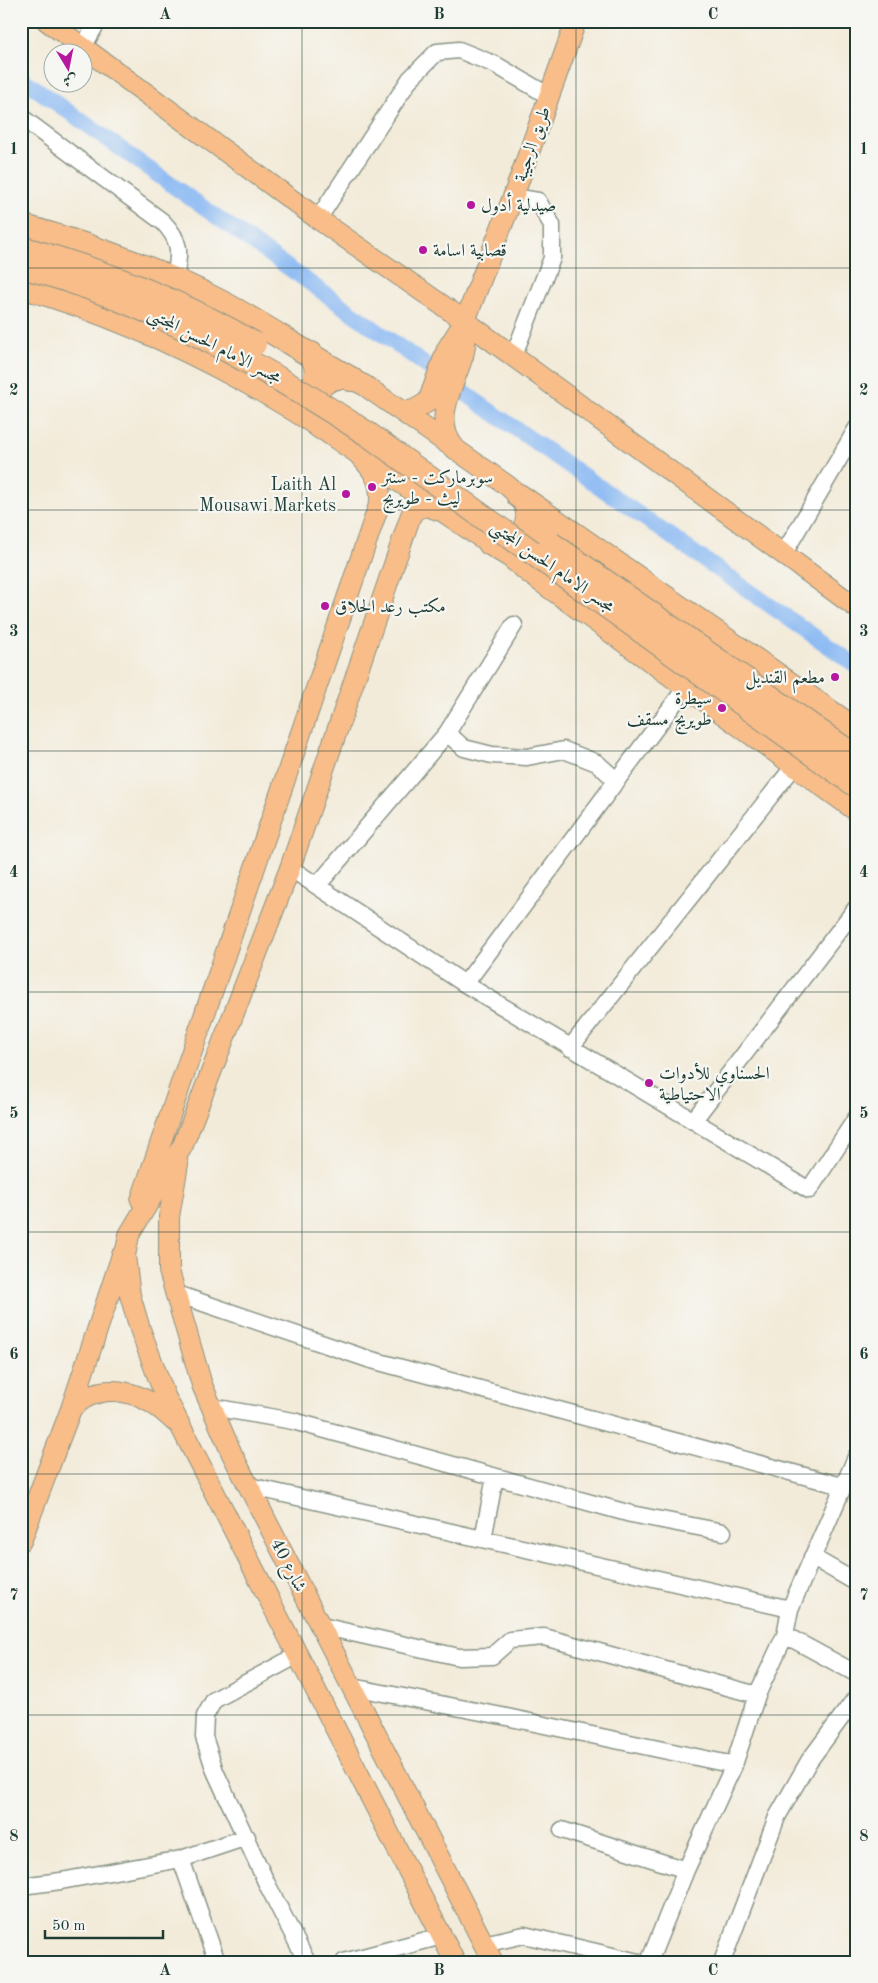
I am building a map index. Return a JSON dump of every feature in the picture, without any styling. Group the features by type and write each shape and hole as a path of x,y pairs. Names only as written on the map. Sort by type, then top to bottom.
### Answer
{"highway":[{"path":"21,226 95,248 175,280 260,324 351,379"},
{"name":"مجسر الامام الحسن المجتبى","path":"21,248 88,268 166,299 226,329 292,367 377,421 857,758"},
{"name":"مجسر الامام الحسن المجتبى","path":"21,266 80,283 129,302 206,337 286,381 385,446 856,785"},
{"path":"21,286 74,302 121,320 197,355 278,400 322,428"},
{"path":"278,400 297,400 312,389 317,371 311,354"},
{"path":"519,496 857,731"},
{"path":"532,573 525,554 527,541 541,527 562,526"},
{"path":"490,543 510,555 857,810"}],"main road":[{"path":"47,21 75,42"},
{"name":"طريق الرجيبة","path":"437,404 465,321 513,196 576,21"},
{"path":"92,54 318,219 465,321 857,608"},
{"path":"351,379 395,407 519,496 526,513 520,531 505,542 490,543 322,428 314,408 316,395 330,381 351,379"},
{"path":"395,407 403,411 412,411 437,404 444,419 446,434 458,451"},
{"path":"21,1541 71,1409 380,502 379,480 373,470 359,455"},
{"path":"129,1235 183,1145 290,868 411,515 416,509 426,506 443,512"},
{"name":"شارع 40","path":"183,1145 169,1217 168,1250 174,1293 202,1385 249,1486 493,1962"},
{"name":"شارع 40","path":"129,1235 125,1256 130,1295 162,1387 181,1429 455,1962"},
{"path":"71,1409 83,1397 98,1391 118,1391 137,1396 155,1404 181,1429"}],"street":[{"path":"85,42 98,21"},
{"path":"318,219 410,79 436,52 459,50 496,65 549,96"},
{"path":"21,117 163,222 172,231 179,244 175,280"},
{"path":"513,196 538,201 552,225 552,258 513,357"},
{"path":"783,555 857,428"},
{"path":"317,886 447,733 514,625"},
{"path":"465,984 687,686"},
{"path":"447,733 464,748 492,755 527,757 564,750 597,763 617,781"},
{"path":"570,1048 795,765"},
{"path":"290,868 465,984 809,1190 857,1117"},
{"path":"694,1121 857,907"},
{"path":"174,1293 368,1359 848,1483"},
{"path":"212,1407 293,1421 631,1514 722,1532"},
{"path":"649,1962 686,1870 734,1765 757,1695 785,1635 790,1609 812,1557 848,1483 857,1454"},
{"path":"482,1539 495,1477"},
{"path":"249,1486 790,1609"},
{"path":"812,1557 857,1583"},
{"path":"321,1626 459,1657 492,1656 510,1640 544,1637 757,1695"},
{"path":"785,1635 857,1674"},
{"path":"298,1655 214,1700 205,1716 204,1737 215,1771 267,1884 307,1962"},
{"path":"352,1687 502,1716 734,1765"},
{"path":"722,1962 777,1817 809,1761 851,1713 857,1696"},
{"path":"562,1830 686,1870"},
{"path":"21,1886 61,1881 181,1859 247,1837"},
{"path":"181,1859 217,1962"},
{"path":"484,1944 524,1935 638,1962"},
{"path":"344,1962 442,1936"}],"waterway":[{"path":"21,78 486,408 857,666"}],"place":[{"name":"صيدلية أدول","path":"471,205"},
{"name":"قصابية اسامة","path":"423,250"},
{"name":"سوبرماركت - سنتر ليث - طويريج","path":"372,487"},
{"name":"Laith Al Mousawi Markets","path":"346,494"},
{"name":"مكتب رعد الحلاق","path":"325,606"},
{"name":"مطعم القنديل","path":"835,677"},
{"name":"سيطرة طويريج مسقف","path":"722,708"},
{"name":"الحسناوي للأدوات الاحتياطية","path":"649,1083"}]}
